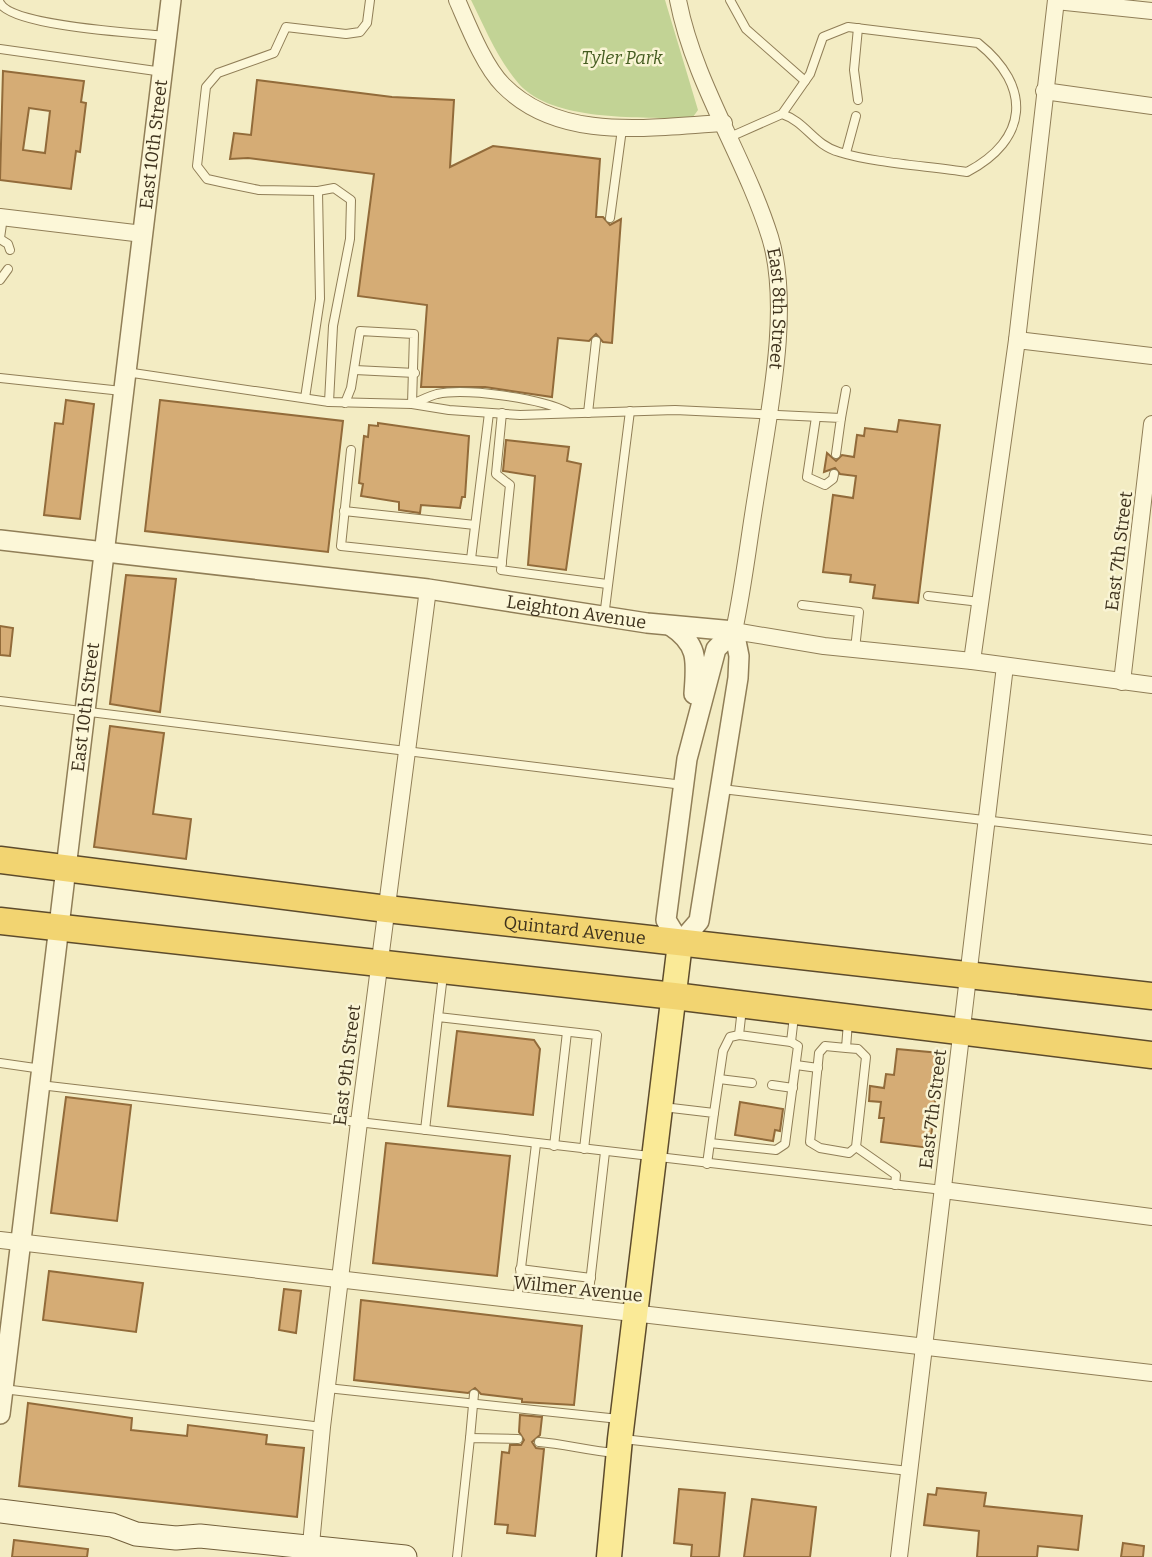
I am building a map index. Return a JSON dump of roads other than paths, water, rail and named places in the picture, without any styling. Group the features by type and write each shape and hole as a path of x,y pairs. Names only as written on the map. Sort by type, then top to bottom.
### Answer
{"highway":[{"name":"Quintard Avenue","path":"0,860 387,909 1152,996"},
{"path":"0,921 674,996 1152,1055"}],"main road":[{"path":"609,1557 653,1158 680,943"},
{"path":"0,1511 112,1525 136,1534 176,1538 200,1536 310,1552 405,1557"}],"street":[{"name":"East 10th Street","path":"0,1414 5,1334 21,1242 171,0"},
{"path":"457,0 470,30 501,83 526,105 573,124 622,129 727,130"},
{"name":"East 8th Street","path":"678,0 695,56 770,239 776,268 779,313 750,556 734,631 739,656 738,678 722,789 699,921 680,943 666,920 684,785 694,729 716,649 734,631"},
{"path":"972,661 1017,340 1056,0 1152,10"},
{"path":"1044,91 1152,106"},
{"path":"2,217 143,234"},
{"path":"1017,340 1152,356"},
{"name":"East 7th Street","path":"1122,682 1152,424"},
{"name":"Leighton Avenue","path":"0,540 428,589 604,617 734,631 855,649 972,661 1152,685"},
{"name":"East 9th Street","path":"310,1552 322,1427 359,1122 428,589"},
{"path":"671,625 686,636 694,653 694,729"},
{"name":"East 7th Street","path":"900,1557 1005,666"},
{"path":"943,1190 1152,1217"},
{"name":"Wilmer Avenue","path":"0,1240 1152,1373"}],"lane":[{"path":"329,402 334,326 351,239 351,200 334,188 318,191 259,190 207,179 197,166 206,87 218,74 274,53 286,27 346,34 360,32 367,23 370,0"},
{"path":"730,0 746,29 766,50 806,81"},
{"path":"0,3 3,8 26,20 167,36"},
{"path":"727,130 782,114 798,119 814,139 846,153 967,172 998,152 1008,138 1014,119 1016,95 1009,76 992,54 978,43 858,28 838,29 823,37 806,81 782,114"},
{"path":"858,28 854,69 858,100"},
{"path":"0,49 163,72"},
{"path":"846,153 856,116"},
{"path":"610,218 622,129"},
{"path":"305,398 320,299 318,191"},
{"path":"2,217 0,238 8,244 10,250"},
{"path":"0,280 8,270"},
{"path":"345,402 355,370 360,331 373,330 414,334 415,373 412,404"},
{"path":"588,412 596,341"},
{"path":"355,370 415,373"},
{"path":"0,378 125,382 329,402 412,404 502,413 769,413 841,418"},
{"path":"836,454 846,390"},
{"path":"412,404 438,394 476,394 550,403 569,413"},
{"path":"604,617 631,411"},
{"path":"471,559 489,412"},
{"path":"502,413 496,474 510,485 501,570 607,584"},
{"path":"816,417 807,477 815,483 825,485 833,479 834,474"},
{"path":"351,450 341,545 502,563"},
{"path":"344,511 475,525"},
{"path":"928,596 980,602"},
{"path":"802,605 859,612 855,649"},
{"path":"0,701 684,785"},
{"path":"722,789 1152,840"},
{"path":"425,1130 443,971"},
{"path":"743,1005 744,1037"},
{"path":"792,1042 795,1011"},
{"path":"438,1017 597,1035 584,1149"},
{"path":"846,1048 848,1018"},
{"path":"554,1146 567,1032"},
{"path":"707,1164 723,1051 730,1037 792,1042 798,1046 785,1144 776,1150 710,1143"},
{"path":"825,1046 846,1048 858,1049 866,1057 856,1147 849,1153 820,1148 810,1142 819,1053 825,1046"},
{"path":"0,1063 41,1077 359,1122 943,1190"},
{"path":"796,1065 818,1068"},
{"path":"776,1076 774,1086 793,1088"},
{"path":"719,1079 742,1077 752,1083"},
{"path":"659,1107 714,1113"},
{"path":"517,1301 536,1144"},
{"path":"856,1147 895,1175 895,1185"},
{"path":"587,1309 605,1152"},
{"path":"520,1269 591,1278"},
{"path":"327,1388 473,1404 621,1437 909,1471"},
{"path":"3,1389 322,1427"},
{"path":"457,1557 474,1394"},
{"path":"539,1441 566,1444 584,1451 621,1437"},
{"path":"470,1438 518,1439"}],"park label":[{"name":"Tyler Park","path":"622,58"}]}
